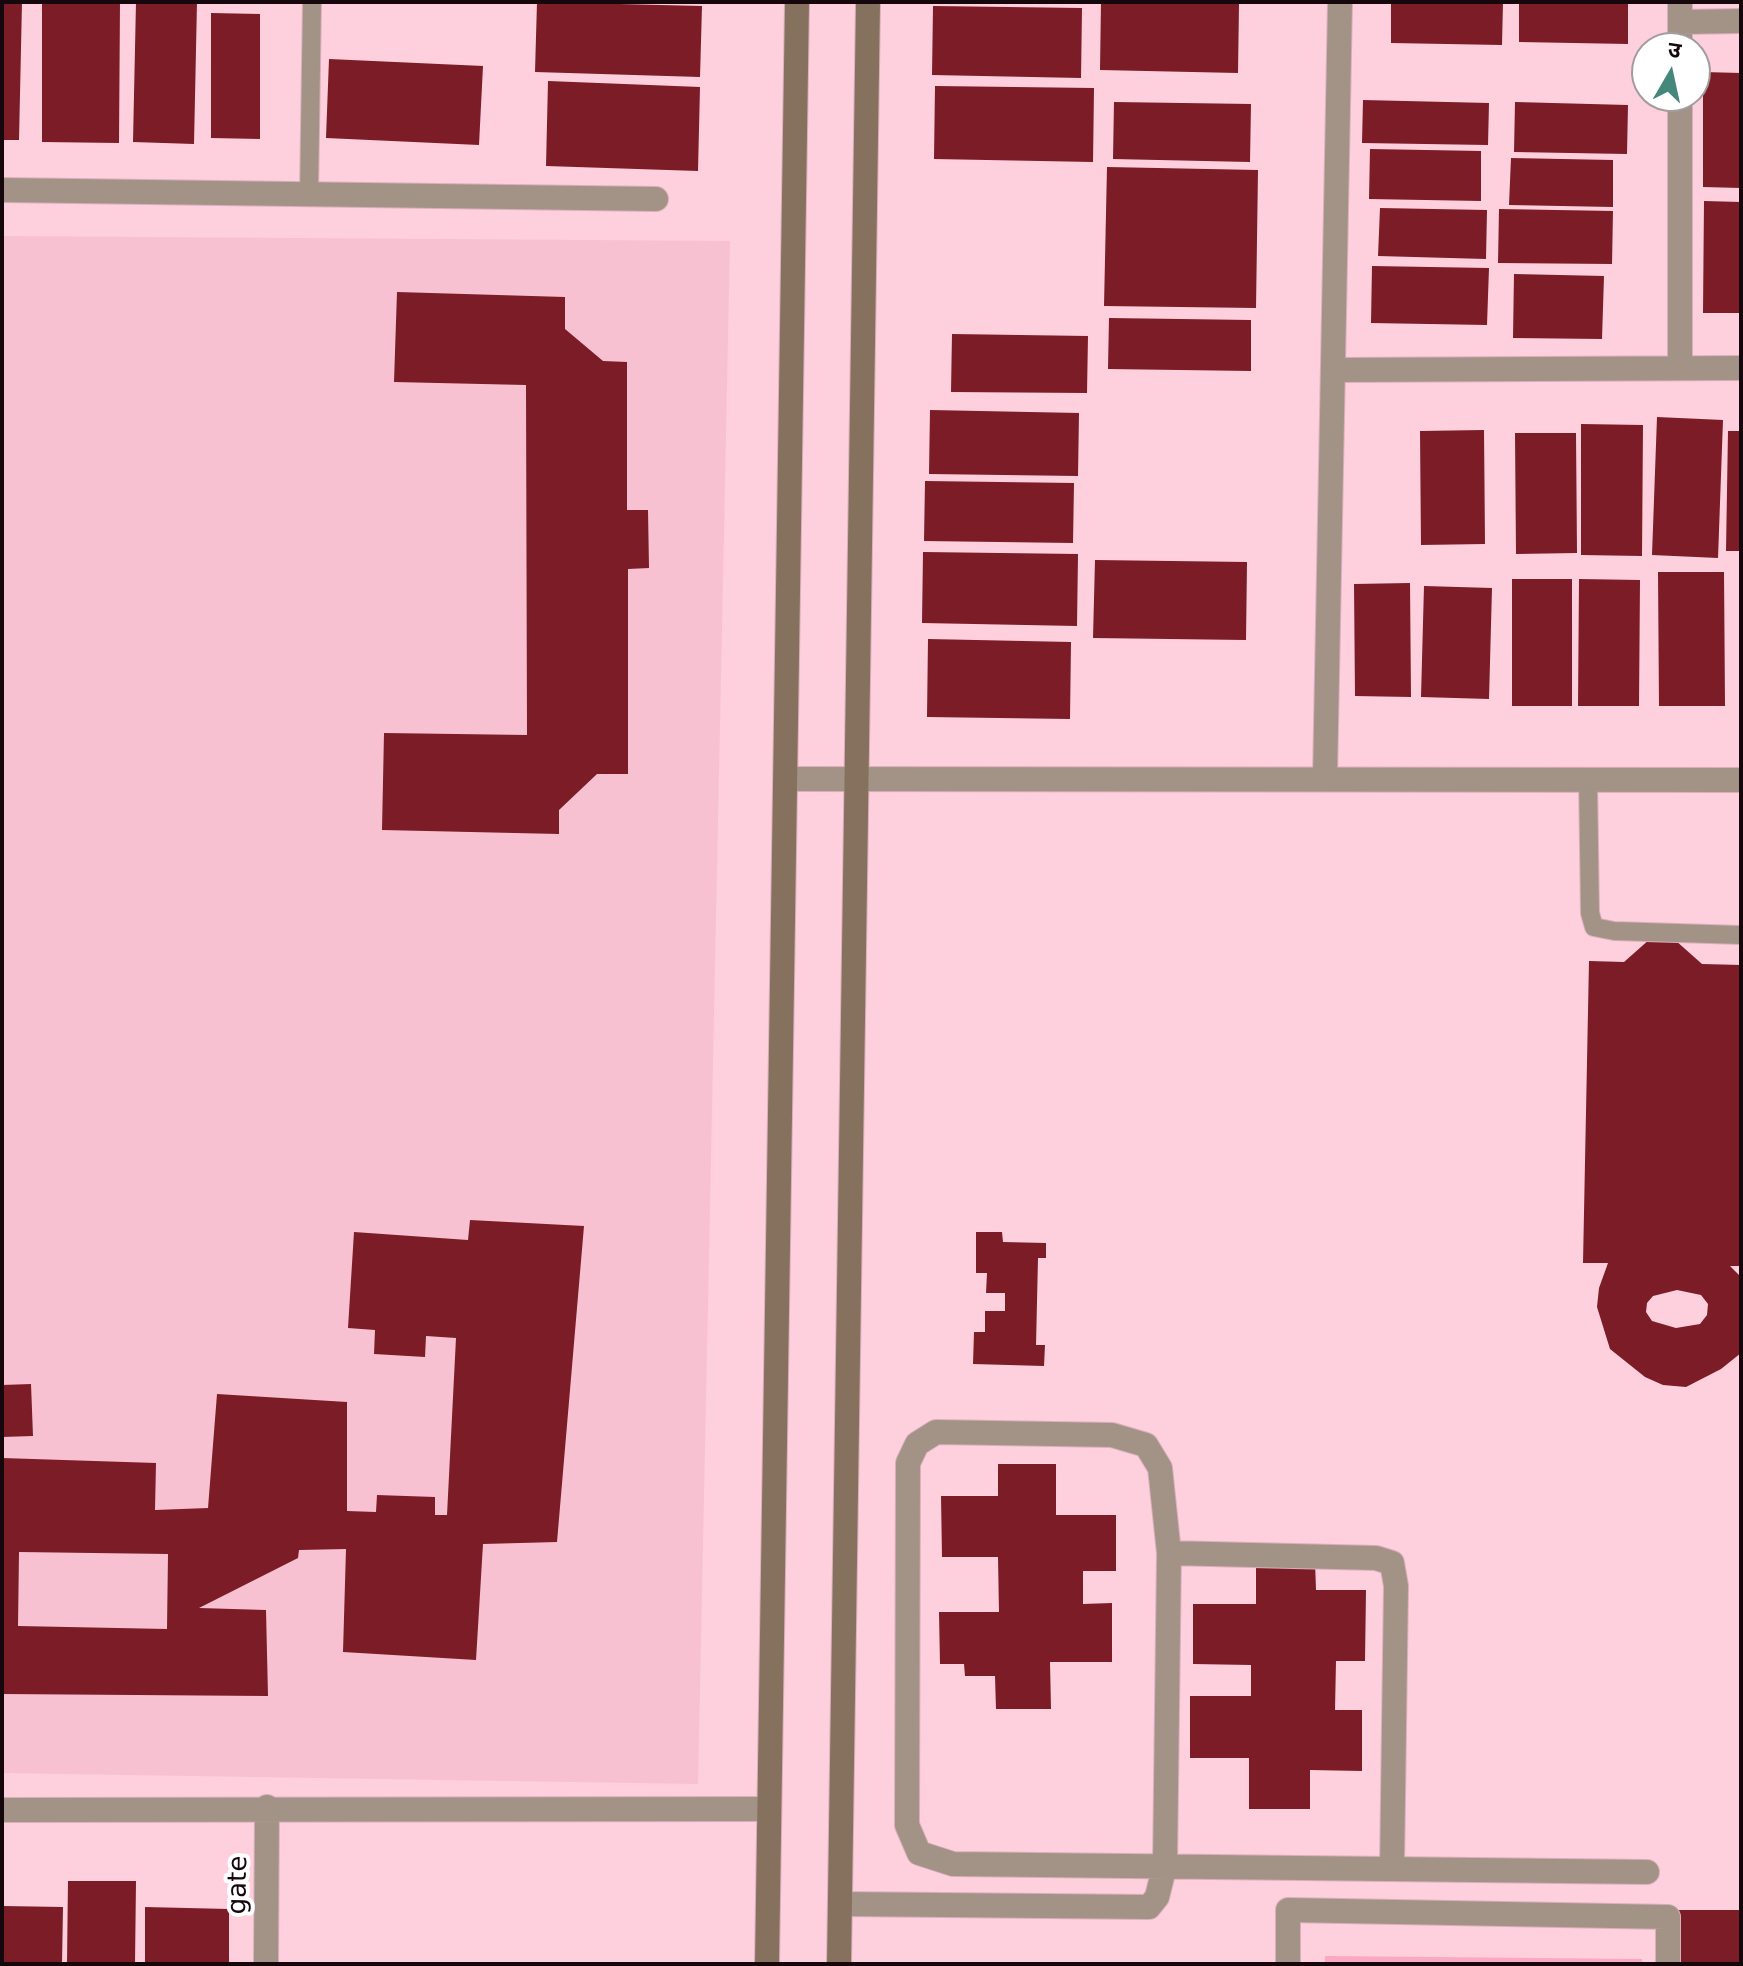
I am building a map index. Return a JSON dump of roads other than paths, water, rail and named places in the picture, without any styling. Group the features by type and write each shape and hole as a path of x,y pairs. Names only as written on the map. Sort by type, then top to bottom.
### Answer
{"street":[{"path":"767,1964 797,2"},
{"path":"839,1964 868,2"},
{"path":"1325,778 1340,2"},
{"path":"1680,12 1741,21"},
{"path":"1680,112 1680,368"},
{"path":"2,190 656,199"},
{"path":"1333,370 1741,368"},
{"path":"786,779 1741,780"},
{"path":"840,1904 1149,1907 1157,1897 1165,1865 1169,1553 1160,1468 1146,1445 1112,1435 936,1432 917,1444 908,1463 907,1825 919,1853 953,1864 1165,1865 1647,1872"},
{"path":"1169,1553 1376,1558 1392,1563 1396,1586 1392,1868"},
{"path":"2,1810 267,1807 769,1809"},
{"name":"gate","path":"266,1964 267,1807"},
{"path":"1288,1964 1288,1910 1668,1917 1668,1964"}],"lane":[{"path":"309,194 312,2"},
{"path":"1588,779 1590,913 1594,927 1614,931 1741,935"}]}
